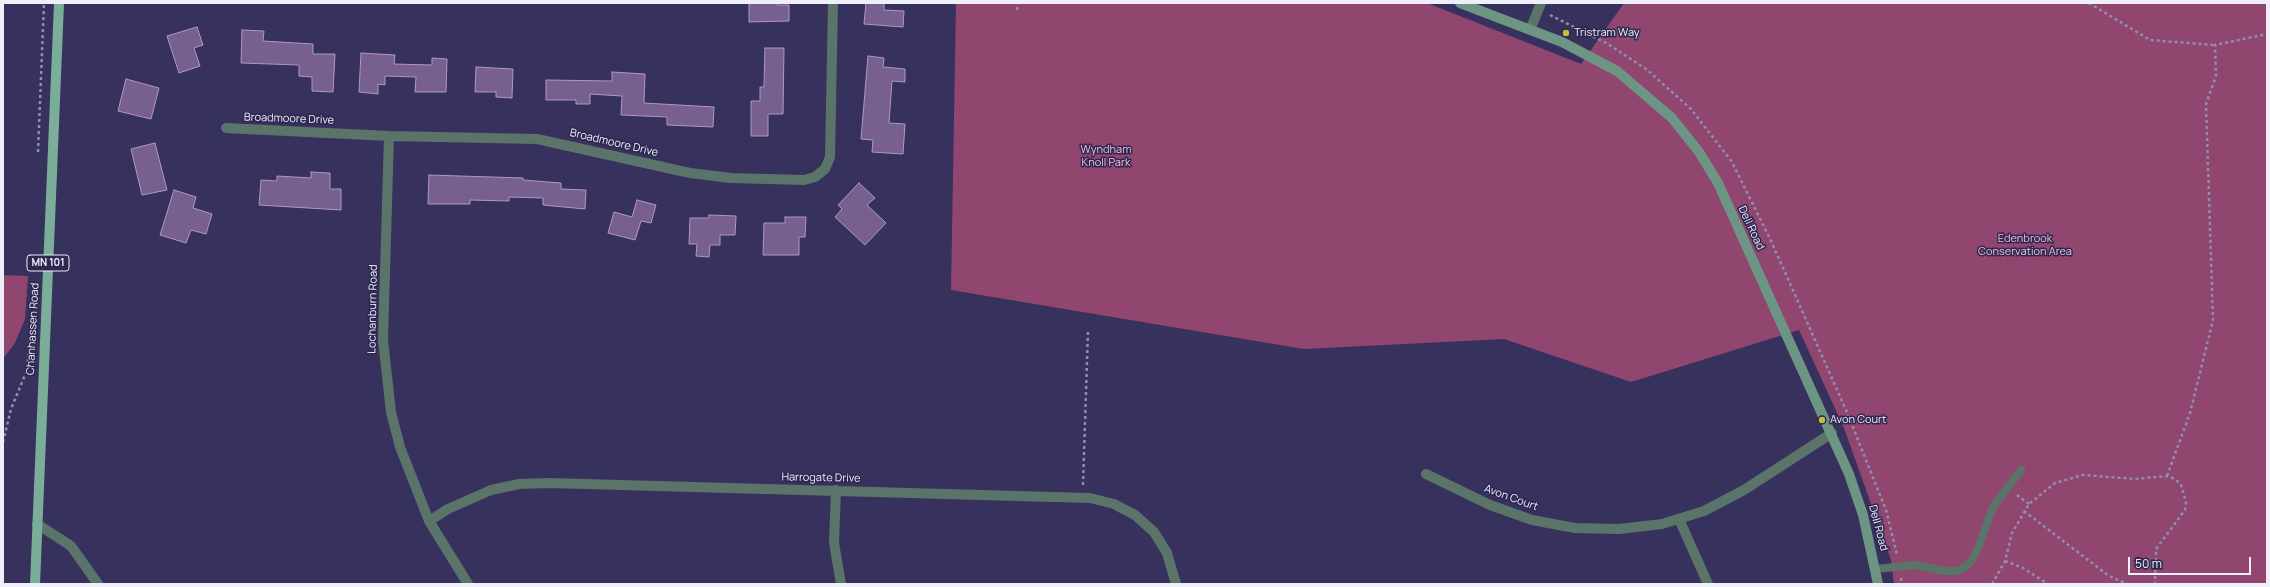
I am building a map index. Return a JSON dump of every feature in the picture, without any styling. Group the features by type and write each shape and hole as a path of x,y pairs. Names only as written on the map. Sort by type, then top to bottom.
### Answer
{"main road":[{"name":"Chanhassen Road","path":"35,584 59,3"}],"street":[{"name":"Broadmoore Drive","path":"226,128 389,136 537,138 690,173 738,178 804,180 816,178 825,169 830,157 833,3"},
{"name":"Dell Road","path":"1460,3 1581,51 1617,71 1649,96 1672,118 1699,152 1718,183 1832,433 1863,515 1876,569 1878,584"},
{"path":"1530,30 1541,3"},
{"name":"Lochanburn Road","path":"389,136 383,309 386,377 391,412 400,447 429,521 468,584"},
{"name":"Avon Court","path":"1426,474 1490,505 1532,520 1575,528 1619,529 1662,524 1704,510 1744,490 1832,433"},
{"name":"Harrogate Drive","path":"429,521 448,509 491,490 519,484 836,490 1082,497 1114,504 1136,515 1154,532 1167,553 1176,584"},
{"path":"836,490 834,543 841,584"},
{"path":"1679,519 1708,584"},
{"path":"38,524 71,546 98,584"}],"lane":[{"path":"1876,569 1914,565 1945,571 1958,571 1966,566 1972,560 1978,548 1993,507 2021,470"}],"path":[{"path":"38,157 44,3"},
{"path":"1017,10 1018,3"},
{"path":"2089,3 2150,40 2215,45 2267,34"},
{"path":"2167,476 2192,408 2213,320 2206,104 2216,76 2215,45"},
{"path":"3,442 11,409 27,370 31,324"},
{"path":"1082,497 1088,331"},
{"path":"1992,584 2005,561 2012,533 2024,511 2041,493 2055,483 2069,477 2083,475 2135,479 2167,476 2175,479 2181,485 2186,502 2185,510 2156,549 2155,584"},
{"path":"2024,511 2109,576 2127,584"},
{"path":"2005,561 2023,568 2048,584"}],"green space":[{"name":"Edenbrook Conservation Area","path":"956,3 1427,3 1581,64 1624,3 2267,3 2267,584 1894,584 1891,560 1844,428 1799,330 1631,382 1504,339 1304,349 951,290"},
{"path":"3,275 28,276 25,319 15,343 3,359"}],"building":[{"path":"749,3 777,3 777,5 789,5 789,21 749,22"},
{"path":"866,3 884,3 884,10 904,11 903,27 864,24"},
{"path":"197,27 203,45 194,48 200,66 179,73 167,36"},
{"path":"242,30 264,31 263,41 313,44 313,54 335,54 333,92 312,91 312,77 299,76 299,65 241,63"},
{"path":"765,48 784,48 783,114 768,114 768,136 751,136 751,101 760,101 760,87 764,87"},
{"path":"361,53 395,55 394,64 432,65 432,58 447,59 446,92 415,92 416,77 385,76 385,85 378,84 378,94 359,92"},
{"path":"868,56 884,58 883,67 905,69 905,82 892,81 889,123 905,124 903,154 872,152 873,140 861,139"},
{"path":"476,67 513,69 512,98 496,97 496,92 475,92"},
{"path":"612,72 645,74 644,103 714,107 713,127 667,125 667,117 621,115 622,96 590,94 590,104 576,104 576,100 546,100 546,80 612,81"},
{"path":"126,79 159,88 151,119 118,111"},
{"path":"155,143 167,190 142,195 131,149"},
{"path":"311,172 330,173 330,189 341,189 341,210 259,205 261,180 277,181 277,176 311,178"},
{"path":"429,175 523,178 523,180 561,183 561,189 586,190 585,209 543,205 543,198 509,197 509,201 470,200 470,204 428,204"},
{"path":"859,183 875,198 867,205 886,223 865,245 835,217 842,209 838,205"},
{"path":"174,190 196,197 193,208 212,214 206,234 191,230 186,243 160,235"},
{"path":"637,200 656,205 651,223 641,221 635,240 608,233 614,212 632,217"},
{"path":"709,215 736,216 735,235 720,235 720,245 710,245 709,257 696,256 697,244 689,244 690,218 709,218"},
{"path":"785,217 806,217 805,237 799,237 799,255 763,255 764,223 785,223"}],"place":[{"name":"Tristram Way","path":"1566,33"},
{"name":"Avon Court","path":"1822,420"}],"park label":[{"name":"Wyndham Knoll Park","path":"1106,156"}]}
